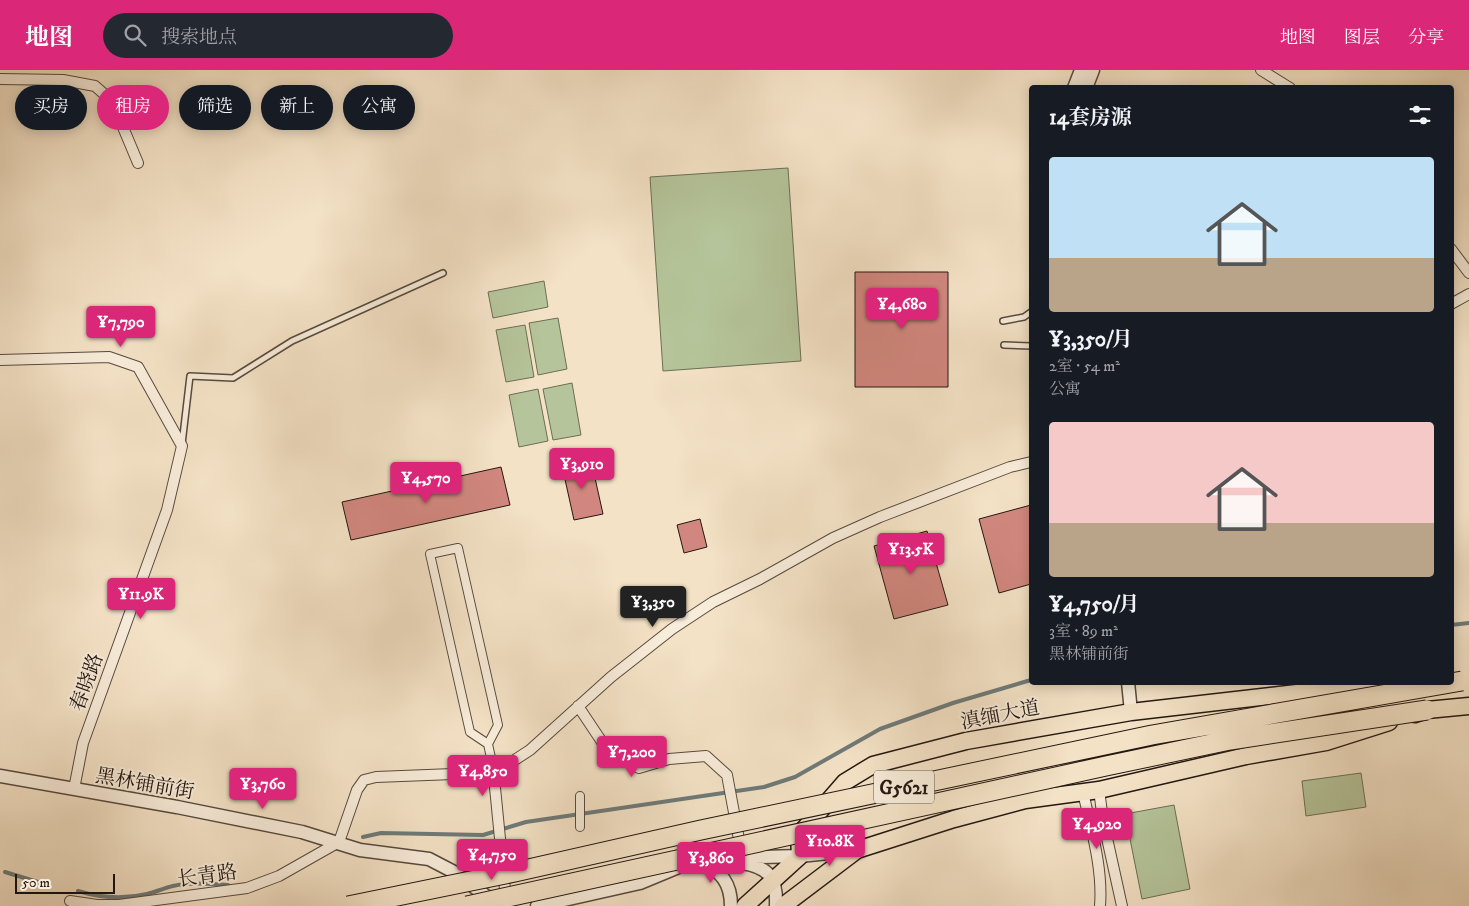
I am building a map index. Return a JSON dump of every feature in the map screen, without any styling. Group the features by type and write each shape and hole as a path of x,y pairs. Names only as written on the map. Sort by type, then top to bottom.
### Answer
{"highway":[{"name":"G5621","path":"348,906 1152,735 1438,685"},
{"name":"G5621","path":"467,906 642,866 1125,762 1240,739 1427,710"}],"main road":[{"name":"滇缅大道","path":"799,835 845,782 873,765 966,741 1131,712 1366,685"},
{"path":"783,906 857,850 954,819 1025,800 1091,791 1246,756 1326,742 1427,710 1469,706"},
{"path":"745,906 800,856 799,835"}],"street":[{"path":"1075,85 1081,70"},
{"path":"1087,85 1093,70"},
{"path":"1261,70 1285,85"},
{"path":"0,79 63,80 95,86 112,101 138,163"},
{"path":"1454,253 1469,272"},
{"path":"1454,302 1469,294"},
{"path":"0,360 109,357 138,367 182,446"},
{"name":"春晓路","path":"74,789 82,743 167,510 182,446"},
{"path":"339,842 357,790 364,780 453,774 510,763 530,750 578,706 672,629 705,608 833,538 1010,467 1029,462"},
{"path":"488,744 470,732 430,554 458,548 498,726 488,744 493,767 507,906"},
{"path":"1128,685 1131,712"},
{"path":"578,706 608,751 639,768 669,759 706,756 727,775 731,806 741,851"},
{"name":"黑林铺前街","path":"0,776 302,832 360,850 429,859 454,872 490,903 507,906"},
{"path":"1091,791 1101,892 1100,906"},
{"path":"1091,791 1103,820 1122,906"},
{"path":"580,796 580,827"},
{"path":"536,906 640,882 693,861 741,851 799,835"},
{"name":"长青路","path":"70,901 107,905 164,902 247,888 262,884 339,842"},
{"path":"702,859 800,856 857,850"},
{"path":"702,859 757,865 774,880 776,906"},
{"path":"702,859 723,876 731,894 731,906"}],"lane":[{"path":"182,446 190,376 233,378 292,341 443,273"},
{"path":"1003,321 1024,317 1029,313"},
{"path":"1004,345 1029,346"}],"green space":[{"path":"788,168 801,361 663,371 650,177"},
{"path":"544,281 548,307 493,318 488,292"},
{"path":"558,318 567,369 538,375 529,323"},
{"path":"525,325 534,377 506,382 496,330"},
{"path":"572,383 581,435 553,440 543,389"},
{"path":"538,389 548,441 519,447 509,395"},
{"path":"1361,773 1366,807 1306,816 1302,781"},
{"path":"1174,805 1190,889 1142,899 1125,814"}],"building":[{"path":"855,272 948,272 948,387 855,387"},
{"path":"591,460 603,514 574,520 562,466"},
{"path":"501,467 510,505 351,540 342,502"},
{"path":"1029,506 1029,585 999,593 979,519"},
{"path":"700,519 707,547 684,553 677,525"},
{"path":"927,531 948,605 894,619 874,546"}],"waterway":[{"path":"1454,625 1469,623"},
{"path":"363,837 381,833 483,835 526,822 764,787 795,777 880,729 953,703 1029,681"},
{"path":"5,872 41,883"},
{"path":"78,891 103,897 120,898 138,896 180,885 228,885"}]}
